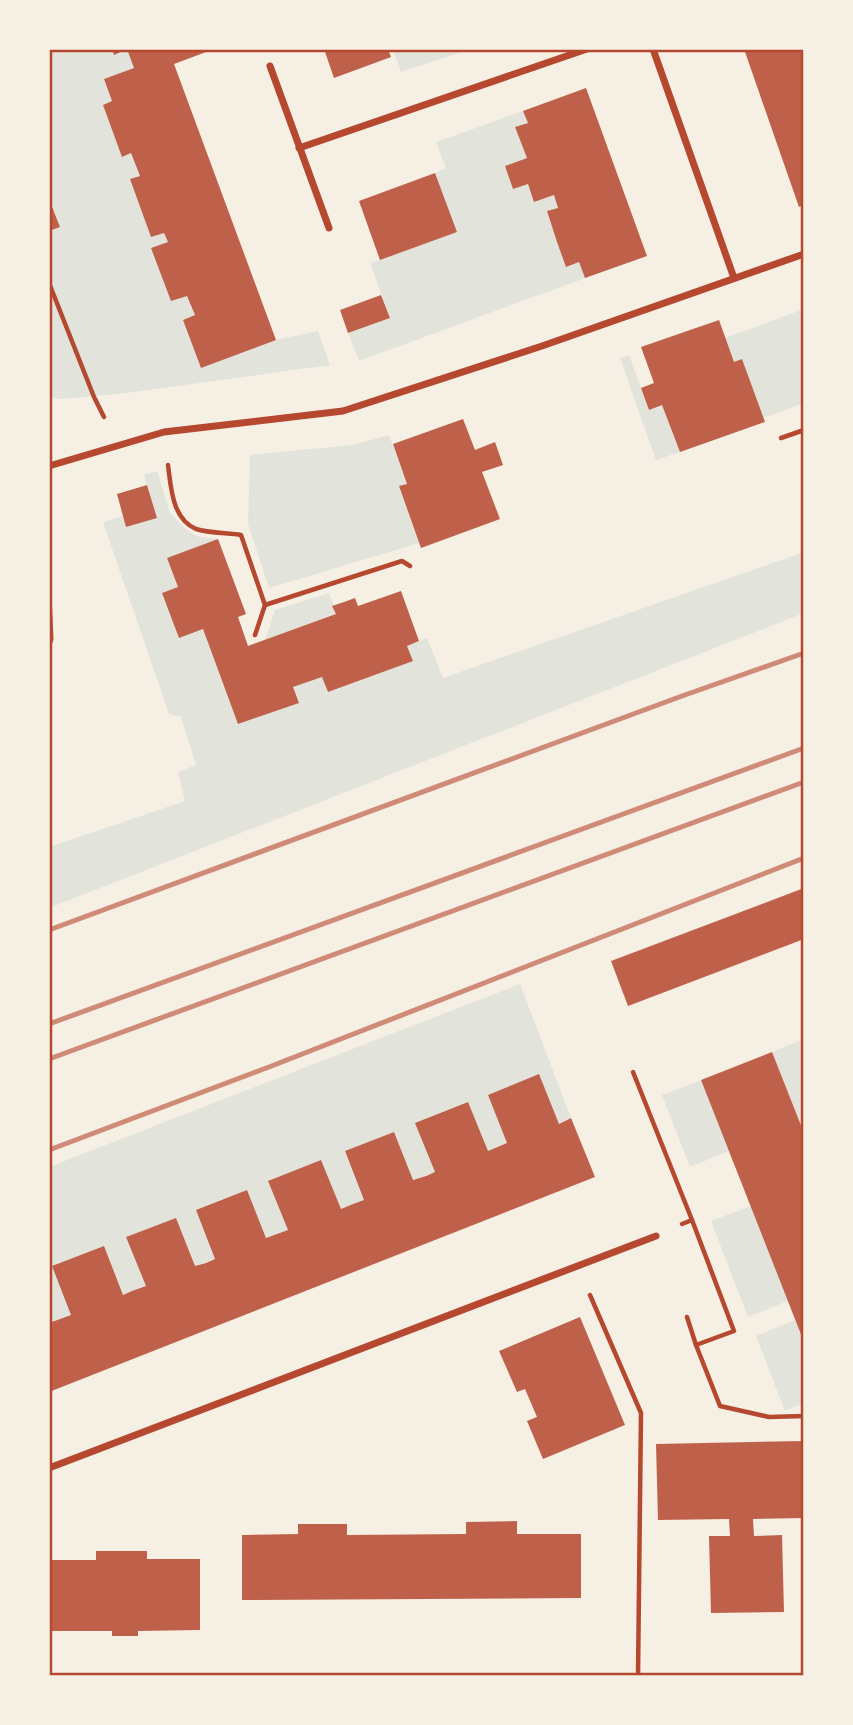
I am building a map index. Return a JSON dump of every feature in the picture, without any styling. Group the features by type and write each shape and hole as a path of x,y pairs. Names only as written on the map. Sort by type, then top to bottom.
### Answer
{"street":[{"path":"299,148 587,49"},
{"path":"653,49 734,278"},
{"path":"270,66 330,228"},
{"path":"49,466 164,432 343,411 542,346 804,254"},
{"path":"49,1468 656,1236"}],"lane":[{"path":"49,595 49,646"}],"path":[{"path":"49,283 94,397 118,446"},
{"path":"781,438 804,430"},
{"path":"164,432 173,496 181,519 197,529 241,535 265,605 255,635"},
{"path":"265,605 402,561 410,566"},
{"path":"633,1072 734,1331 696,1345"},
{"path":"656,1236 692,1220"},
{"path":"577,1265 640,1413 638,1676"},
{"path":"687,1317 720,1406 769,1416 804,1416"}],"shaded area":[{"path":"49,49 112,49 114,54 127,49 134,68 104,79 112,101 103,105 123,157 131,153 140,176 131,179 151,237 164,233 168,242 152,248 187,296 195,315 183,320 201,368 276,340 318,331 330,365 119,394 61,399 49,397 49,231 60,227 49,198"},
{"path":"393,49 471,49 401,72"},
{"path":"523,111 528,123 516,128 527,158 505,166 513,188 528,184 535,202 554,195 558,208 547,212 566,267 579,262 585,278 359,361 348,333 390,318 370,263 457,232 435,173 446,168 436,142"},
{"path":"804,309 804,403 763,418 742,360 734,362 725,338"},
{"path":"629,355 649,410 662,405 680,452 656,460 620,358"},
{"path":"389,435 407,484 399,487 419,543 269,588 248,524 250,455 353,445"},
{"path":"157,471 170,513 187,530 199,537 218,539 167,558 178,587 163,593 179,638 203,629 239,724 298,703 293,687 322,677 328,692 412,661 407,646 427,638 443,678 804,552 804,613 49,908 49,847 185,801 178,772 196,765 181,717 169,714 103,522 123,516 157,518 144,475"},
{"path":"329,593 336,614 265,640 275,610"},
{"path":"520,984 571,1118 559,1124 539,1075 488,1095 507,1143 488,1151 416,1123 435,1172 413,1180 394,1132 345,1152 364,1200 341,1209 268,1182 288,1230 266,1238 247,1190 196,1210 215,1259 195,1266 176,1218 126,1237 146,1286 49,1323 49,1167"},
{"path":"804,1039 804,1133 772,1052"},
{"path":"701,1080 729,1151 690,1167 662,1095"},
{"path":"751,1206 788,1301 748,1317 711,1221"},
{"path":"795,1320 804,1342 804,1403 785,1411 756,1336"}],"building":[{"path":"112,49 127,49 114,55"},
{"path":"127,49 205,49 206,52 174,64 276,340 201,368 183,320 195,315 187,296 171,301 151,248 168,242 164,233 151,237 130,179 140,176 131,153 122,157 103,105 112,101 104,79 134,68"},
{"path":"324,49 388,49 391,57 334,78"},
{"path":"744,49 804,49 804,205 799,207"},
{"path":"586,88 647,256 585,278 579,262 566,267 547,211 558,208 554,195 534,202 528,184 513,189 505,166 527,158 515,127 528,123 523,111"},
{"path":"435,173 457,232 380,260 359,201"},
{"path":"49,199 60,227 49,231"},
{"path":"381,295 390,318 348,333 340,310"},
{"path":"719,320 734,362 742,359 765,422 680,452 662,405 649,410 641,388 654,383 641,347"},
{"path":"463,419 475,450 495,442 503,465 482,472 500,519 421,548 399,486 407,484 393,444"},
{"path":"147,485 157,518 126,527 117,494"},
{"path":"218,539 246,614 238,617 248,646 336,614 332,606 355,598 358,606 401,591 419,641 407,646 413,661 328,692 322,677 293,687 299,703 238,724 203,629 179,638 162,593 178,587 167,558"},
{"path":"804,888 804,939 628,1006 611,961"},
{"path":"772,1052 804,1133 804,1342 701,1080"},
{"path":"539,1074 559,1124 571,1118 595,1177 49,1392 49,1323 71,1315 52,1266 104,1246 123,1295 146,1286 126,1237 176,1218 195,1266 206,1263 215,1259 196,1210 247,1190 266,1238 288,1230 268,1181 321,1160 341,1209 364,1200 345,1151 394,1132 413,1180 426,1176 435,1172 415,1123 468,1102 488,1151 507,1143 488,1095"},
{"path":"580,1317 625,1425 543,1459 527,1421 537,1417 525,1389 517,1392 499,1351"},
{"path":"804,1441 804,1518 753,1519 754,1536 782,1535 784,1612 711,1613 709,1536 730,1536 729,1519 658,1520 656,1444"},
{"path":"517,1521 517,1534 581,1534 581,1598 242,1600 242,1535 298,1534 298,1524 347,1524 347,1535 466,1534 466,1522"},
{"path":"96,1551 147,1551 147,1559 200,1559 200,1630 138,1631 138,1636 112,1636 112,1631 49,1631 49,1560 96,1560"}],"railway":[{"path":"49,930 804,653"},
{"path":"49,1024 804,748"},
{"path":"49,1059 804,782"},
{"path":"49,1150 804,858"}]}
